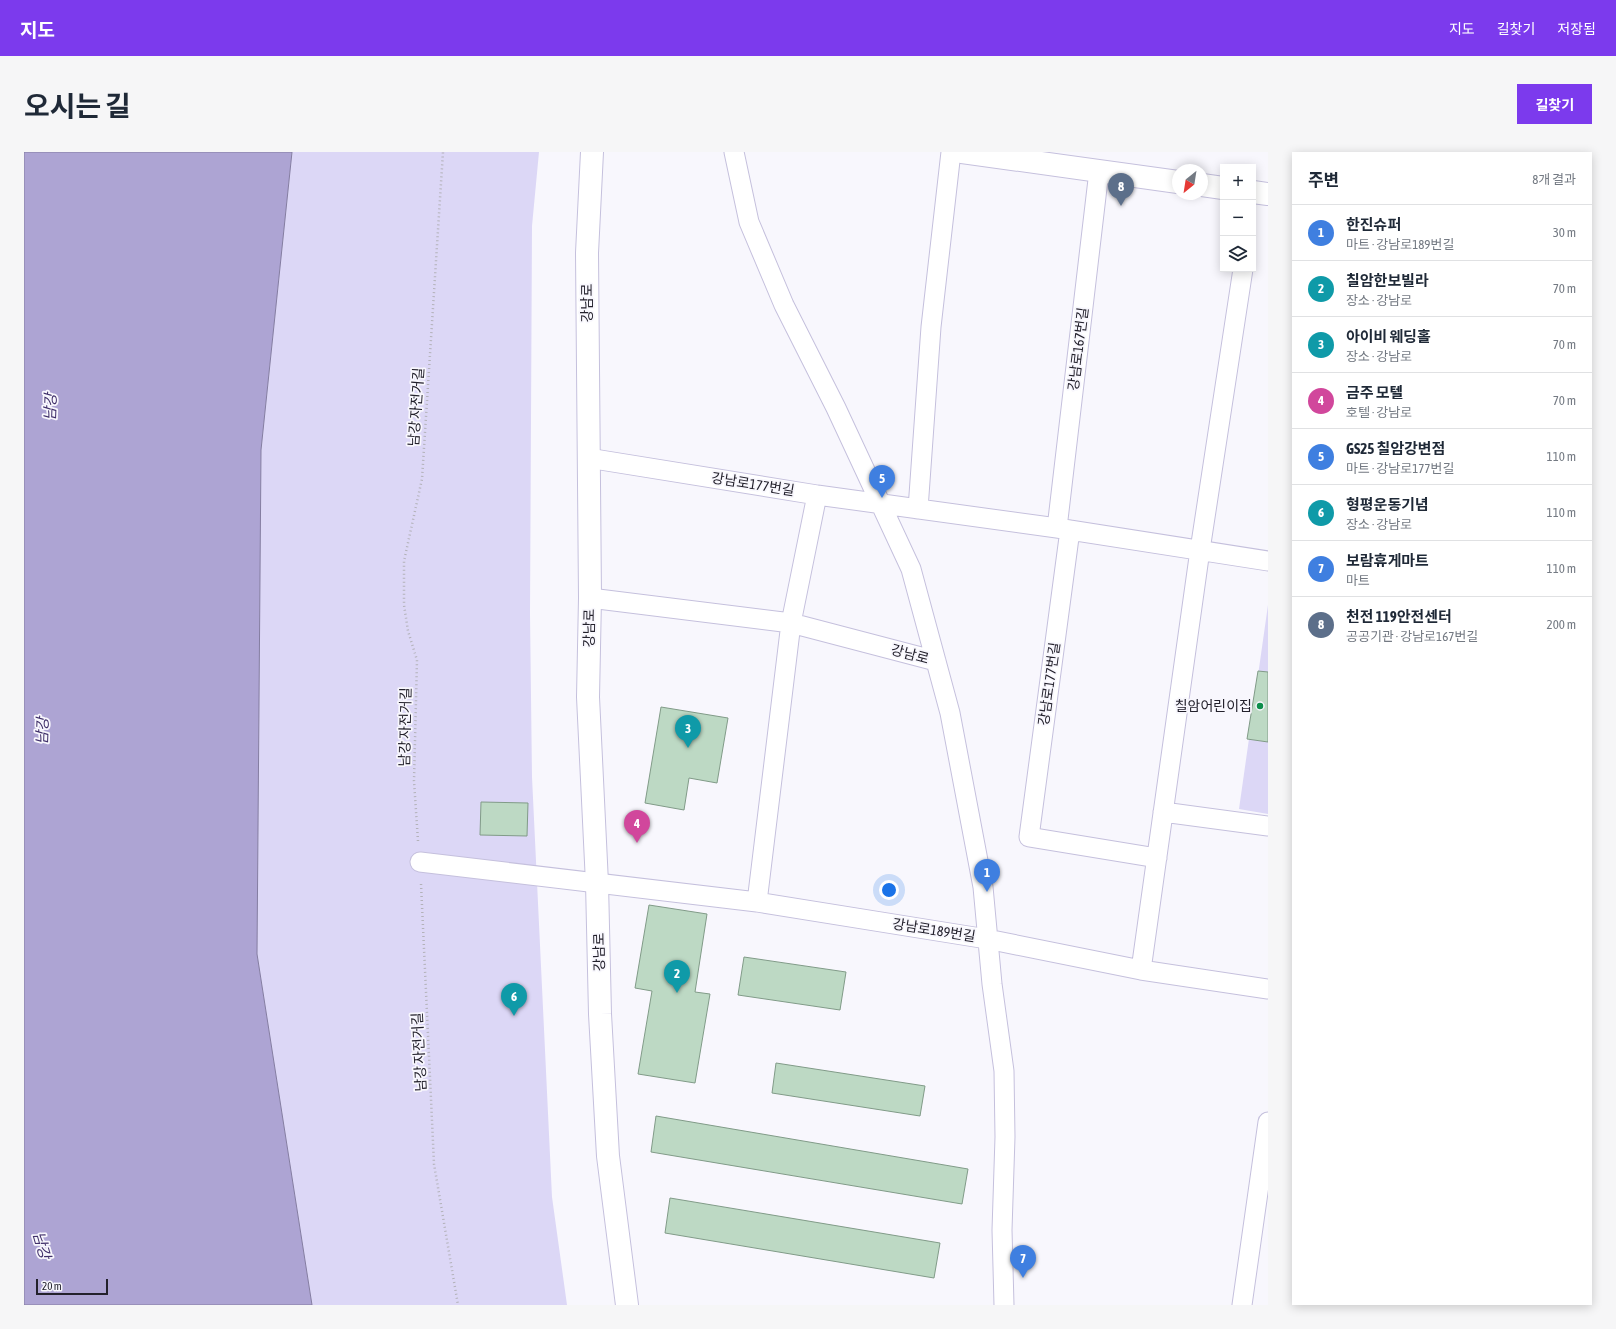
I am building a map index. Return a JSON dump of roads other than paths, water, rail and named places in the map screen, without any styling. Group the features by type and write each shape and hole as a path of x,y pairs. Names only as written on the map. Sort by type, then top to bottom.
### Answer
{"street":[{"name":"강남로","path":"592,152 587,253 590,598 588,697 597,883 600,1014 608,1156 627,1305"},
{"path":"734,152 749,222 784,305 836,408 911,569 950,713 983,887 987,939 1004,1071 1002,1230 1004,1305"},
{"path":"918,509 931,327 951,152"},
{"path":"962,152 1172,181"},
{"name":"강남로167번길","path":"1063,529 1099,171"},
{"path":"1208,186 1220,188"},
{"path":"1141,970 1200,550 1243,272"},
{"name":"강남로177번길","path":"588,458 817,495 879,502 1268,560"},
{"path":"757,902 791,623 817,495"},
{"name":"강남로177번길","path":"1063,529 1029,837 1156,858"},
{"name":"강남로","path":"590,598 791,623 936,661"},
{"path":"1163,812 1268,826"},
{"name":"강남로189번길","path":"420,862 757,902 987,939 1141,970 1268,989"},
{"path":"1242,1305 1268,1122"}],"water":[{"name":"남강","path":"24,152 292,152 261,450 257,954 312,1305 24,1305"}],"place":[{"name":"천전 119안전센터","path":"1121,206"},
{"name":"GS25 칠암강변점","path":"882,498"},
{"name":"칠암어린이집","path":"1260,706"},
{"name":"아이비 웨딩홀","path":"688,748"},
{"name":"금주 모텔","path":"637,843"},
{"name":"한진슈퍼","path":"987,892"},
{"name":"칠암한보빌라","path":"677,993"},
{"name":"형평운동기념","path":"514,1016"},
{"name":"보람휴게마트","path":"1023,1278"}]}
